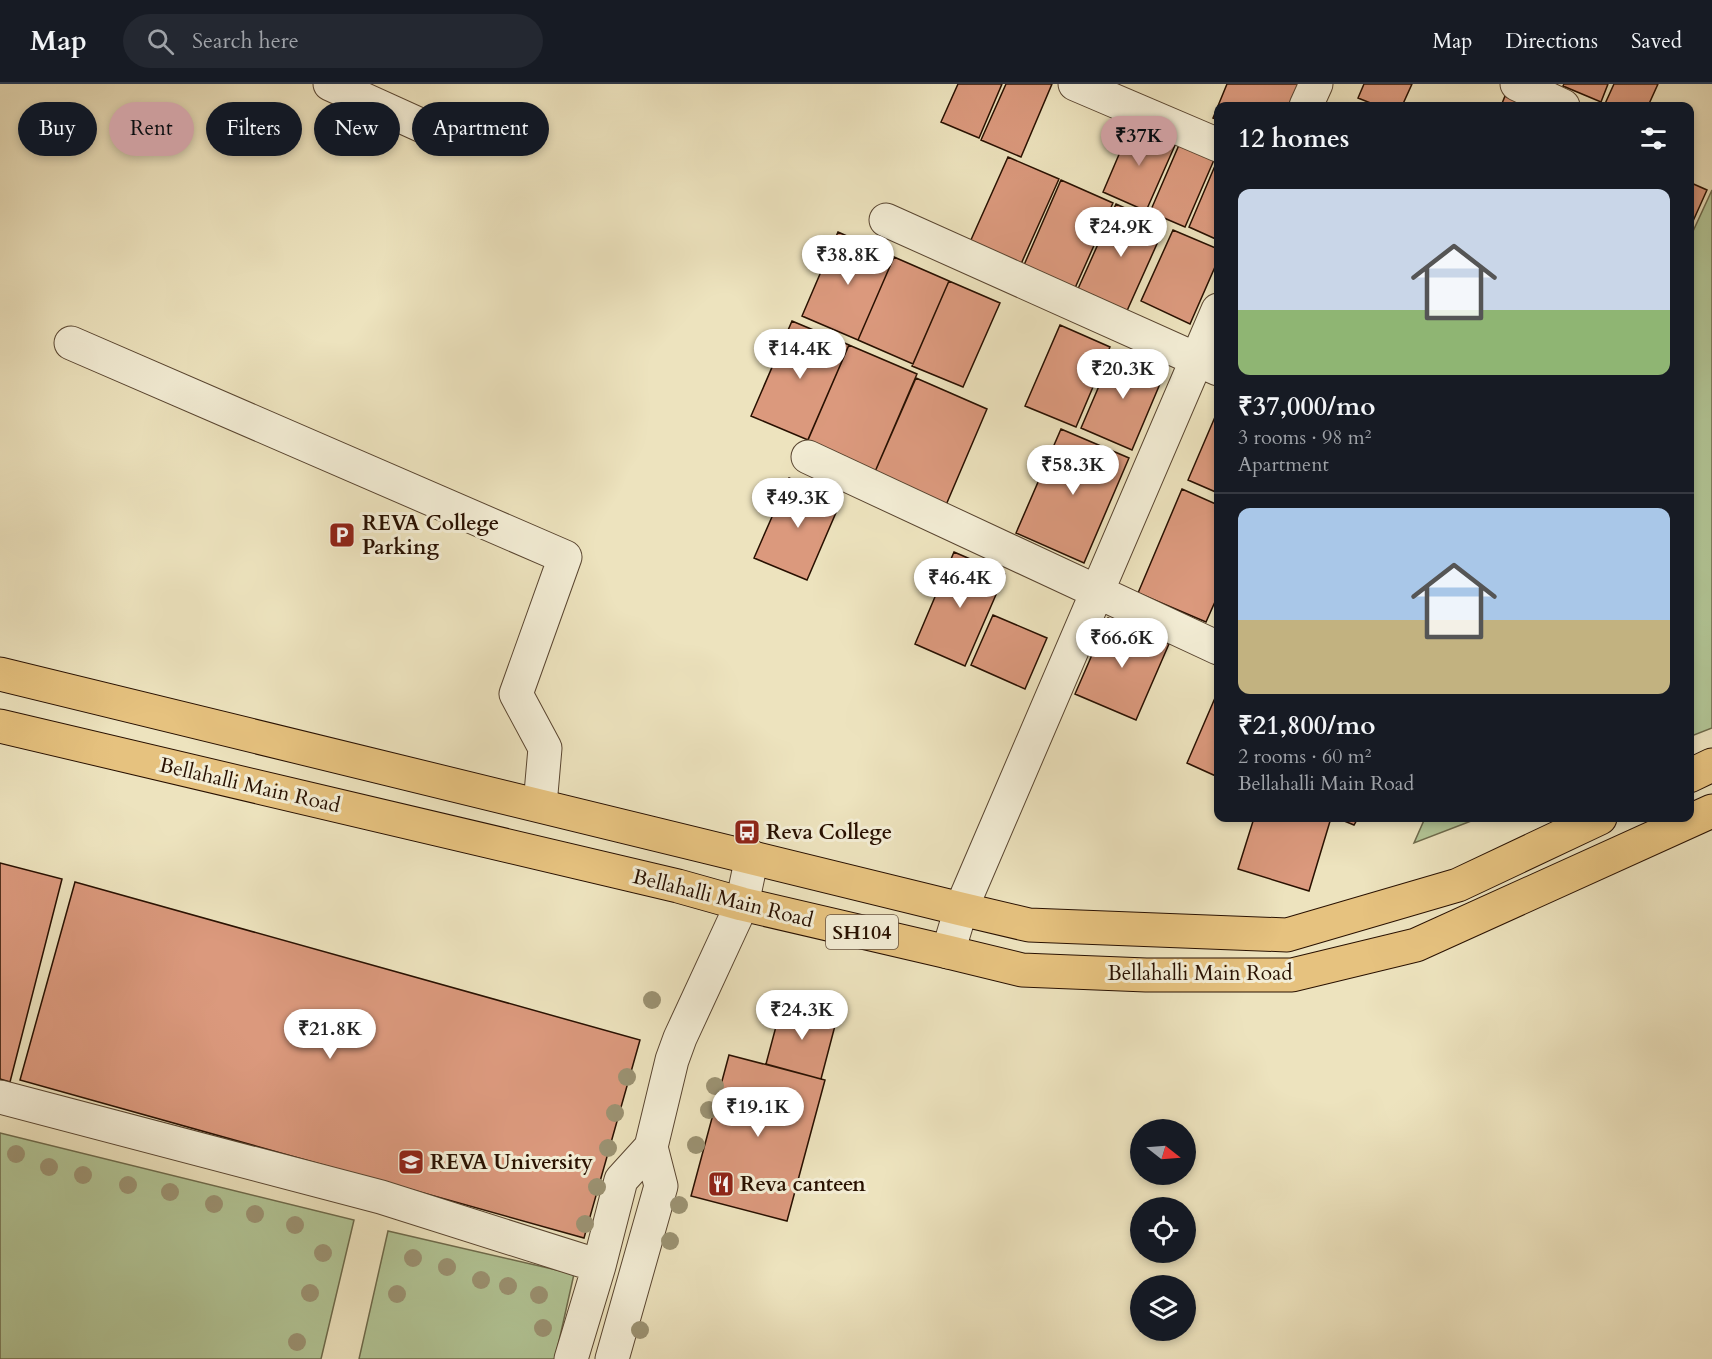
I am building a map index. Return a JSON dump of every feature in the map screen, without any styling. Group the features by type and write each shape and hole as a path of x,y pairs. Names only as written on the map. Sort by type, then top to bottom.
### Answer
{"main road":[{"name":"Bellahalli Main Road","path":"0,674 1029,925 1287,935 1458,885 1592,822"},
{"name":"Bellahalli Main Road","path":"0,726 678,886 741,904 1022,970 1146,975 1292,975 1416,945 1688,822"},
{"path":"1694,774 1712,765"},
{"name":"Bellahalli Main Road","path":"1694,819 1712,811"}],"street":[{"path":"330,84 412,121"},
{"path":"1075,84 1214,143"},
{"path":"1308,102 1316,84"},
{"path":"1517,84 1555,102"},
{"path":"886,220 1207,364"},
{"path":"948,952 960,909 1097,592 1207,364 1214,330"},
{"path":"71,343 565,557 516,694 545,748 540,805"},
{"path":"808,457 1214,646"},
{"path":"571,1359 599,1266 621,1180 651,1147 672,1060 741,904 752,857"},
{"path":"0,1097 381,1197 599,1266"},
{"path":"612,1359 662,1186 651,1147"}],"green space":[{"path":"1712,190 1712,728 1694,735 1694,229"},
{"path":"1423,822 1469,822 1414,843"},
{"path":"0,1133 354,1220 321,1359 0,1359"},
{"path":"388,1231 574,1274 555,1359 359,1359"}],"building":[{"path":"958,84 1002,84 979,138 941,122"},
{"path":"1006,84 1052,84 1021,157 981,140"},
{"path":"1227,84 1300,84 1292,102 1220,102"},
{"path":"1364,84 1412,84 1404,102 1368,102 1358,98"},
{"path":"1564,84 1608,84 1601,102 1563,86"},
{"path":"1614,84 1658,84 1650,102 1606,102"},
{"path":"1505,96 1520,102 1503,102"},
{"path":"1132,124 1176,143 1146,211 1103,192"},
{"path":"1179,145 1214,160 1185,227 1150,212"},
{"path":"1008,157 1059,179 1021,264 970,242"},
{"path":"1214,168 1214,238 1189,227"},
{"path":"1061,180 1113,203 1075,288 1024,265"},
{"path":"1694,184 1707,190 1694,219"},
{"path":"1116,204 1165,226 1126,313 1077,291"},
{"path":"1173,230 1214,247 1214,269 1190,324 1141,301"},
{"path":"838,232 894,257 858,340 802,316"},
{"path":"894,257 949,281 913,364 858,340"},
{"path":"949,281 1000,303 963,387 912,366"},
{"path":"792,321 849,345 808,440 751,416"},
{"path":"1060,325 1110,347 1076,427 1025,406"},
{"path":"849,345 917,374 874,474 806,444"},
{"path":"1114,351 1165,372 1132,450 1081,428"},
{"path":"916,378 987,409 946,505 874,474"},
{"path":"1214,419 1214,491 1188,480"},
{"path":"1061,429 1129,458 1084,563 1016,533"},
{"path":"789,478 841,501 807,580 754,558"},
{"path":"1182,489 1214,503 1214,604 1206,622 1138,593"},
{"path":"954,552 1005,574 965,666 915,644"},
{"path":"993,615 1047,638 1025,689 971,665"},
{"path":"1108,618 1169,644 1136,720 1075,694"},
{"path":"1214,700 1214,775 1187,763"},
{"path":"1253,822 1330,822 1309,891 1238,869"},
{"path":"0,863 62,879 10,1082 0,1079"},
{"path":"75,882 640,1040 584,1238 20,1080"},
{"path":"782,1004 837,1018 821,1079 766,1064"},
{"path":"729,1055 825,1080 787,1221 691,1196"}],"place":[{"name":"REVA College Parking","path":"342,535"},
{"name":"Reva College","path":"747,832"},
{"name":"REVA University","path":"411,1162"},
{"name":"Reva canteen","path":"721,1184"}]}
